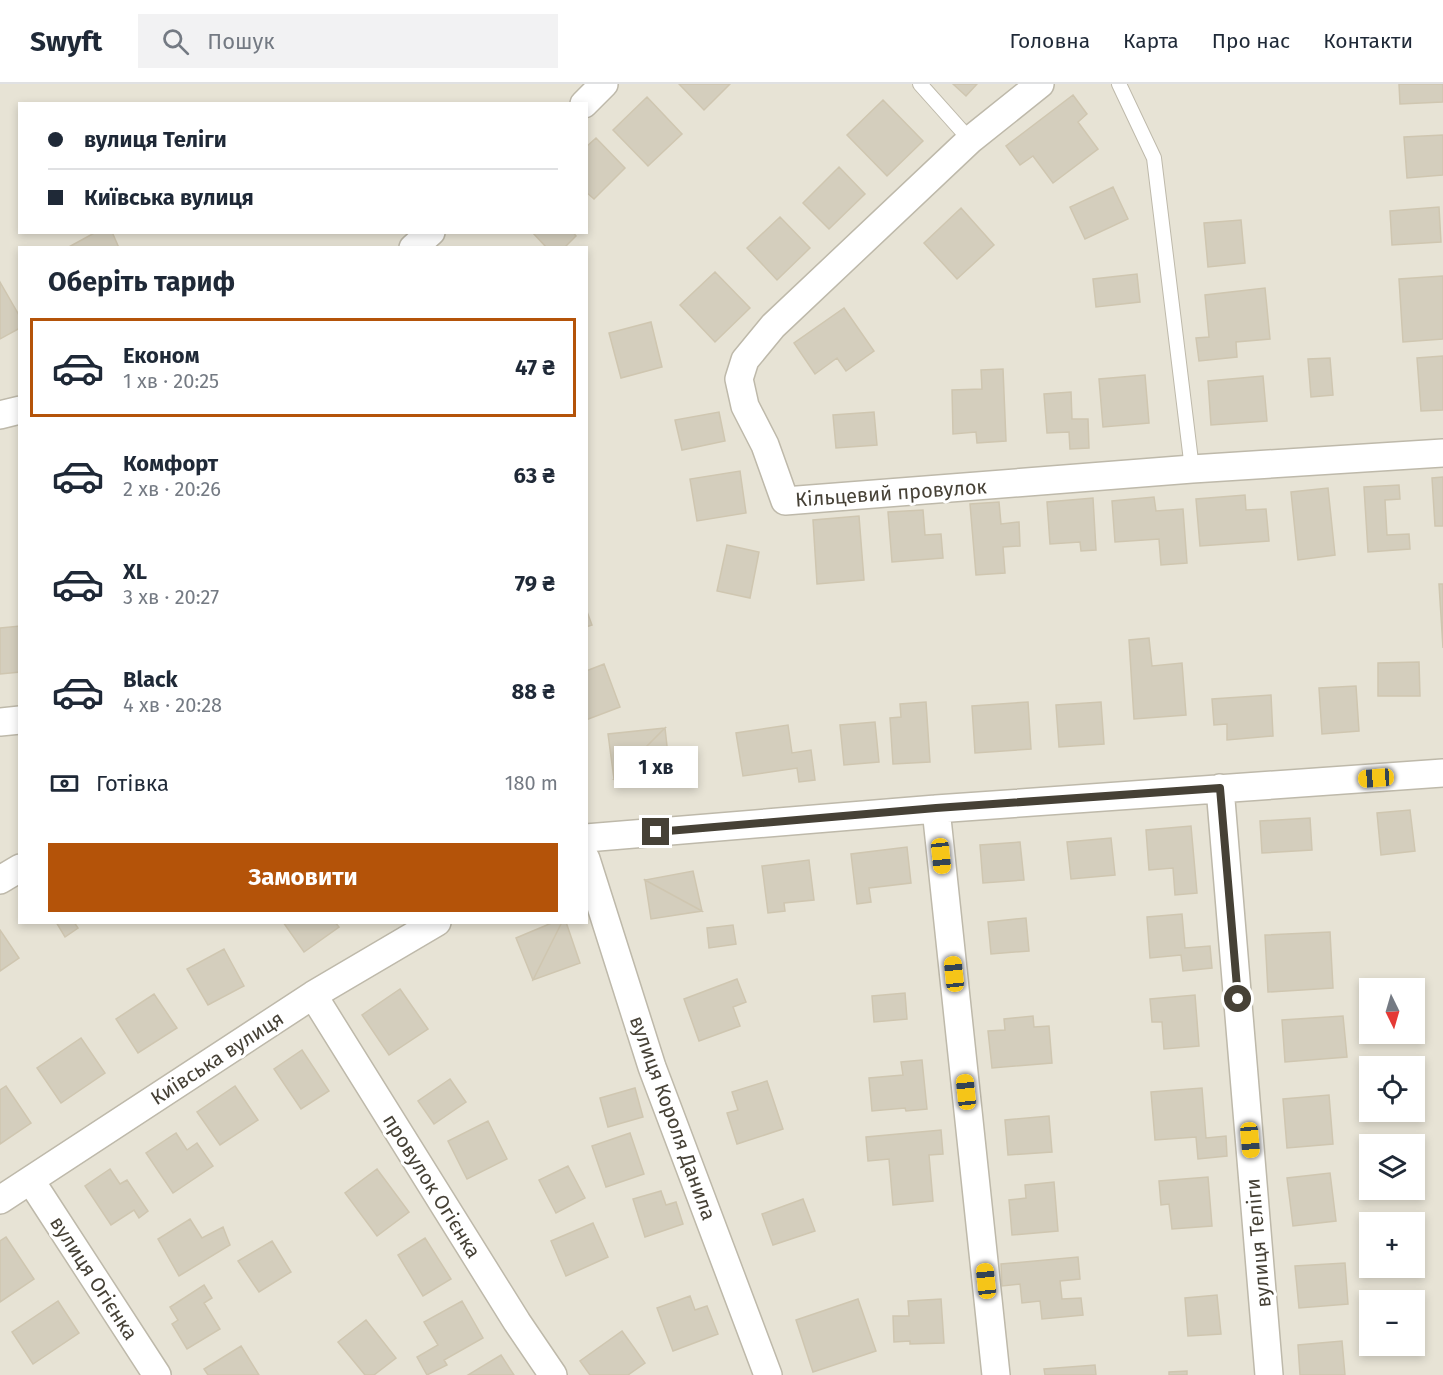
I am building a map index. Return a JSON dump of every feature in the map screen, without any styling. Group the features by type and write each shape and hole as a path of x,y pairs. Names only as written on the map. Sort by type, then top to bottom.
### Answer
{"street":[{"path":"586,102 604,84"},
{"name":"Кільцевий провулок","path":"1040,84 970,140 773,326 745,360 739,379 746,406 765,445 785,501 1191,469 1443,453"},
{"path":"415,246 429,234"},
{"path":"0,415 18,410"},
{"path":"0,722 18,720"},
{"path":"588,838 936,808 1443,773"},
{"name":"вулиця Теліги","path":"1220,788 1269,1375"},
{"path":"936,808 996,1375"},
{"name":"вулиця Короля Данила","path":"588,865 652,1067 768,1375"},
{"path":"0,880 18,869"},
{"name":"Київська вулиця","path":"0,1200 313,995 434,924"},
{"name":"провулок Огієнка","path":"313,995 517,1322 553,1375"},
{"name":"вулиця Огієнка","path":"31,1181 157,1375"}],"lane":[{"path":"920,84 970,140"},
{"path":"1119,84 1154,158 1191,469"}],"shaded area":[{"path":"0,84 1443,84 1443,1375 0,1375"}],"building":[{"path":"679,84 730,84 704,110"},
{"path":"953,84 977,84 966,96"},
{"path":"1399,84 1443,84 1443,102 1400,104"},
{"path":"1073,95 1087,114 1078,122 1098,149 1053,183 1033,156 1020,165 1006,146"},
{"path":"647,97 682,134 648,166 613,130"},
{"path":"883,100 923,141 887,176 847,135"},
{"path":"1443,135 1443,175 1407,178 1404,137"},
{"path":"596,138 625,168 594,199 588,194 588,145"},
{"path":"839,167 865,194 829,229 803,203"},
{"path":"1113,187 1128,219 1085,239 1070,207"},
{"path":"1439,207 1441,242 1392,245 1390,211"},
{"path":"961,208 994,245 957,279 924,243"},
{"path":"780,217 810,248 777,280 747,248"},
{"path":"1241,220 1245,263 1208,267 1204,223"},
{"path":"92,234 113,234 118,246 71,246"},
{"path":"534,234 574,234 576,236 566,246 545,246"},
{"path":"715,272 750,308 715,342 680,305"},
{"path":"1137,274 1140,302 1096,307 1093,279"},
{"path":"1443,276 1443,339 1403,342 1399,279"},
{"path":"0,282 18,314 18,329 0,339"},
{"path":"1265,288 1270,339 1236,342 1237,357 1199,361 1196,338 1209,337 1205,295"},
{"path":"844,308 874,351 846,371 837,358 815,374 794,343"},
{"path":"651,322 662,367 621,378 609,333"},
{"path":"1443,356 1443,410 1421,411 1417,358"},
{"path":"1330,358 1333,395 1311,397 1308,359"},
{"path":"1003,369 1006,441 977,443 976,432 953,434 952,390 982,389 981,370"},
{"path":"1145,375 1149,423 1103,427 1099,379"},
{"path":"1263,376 1267,421 1211,425 1208,381"},
{"path":"1071,392 1072,419 1088,419 1089,448 1070,449 1069,432 1047,433 1044,394"},
{"path":"719,412 725,441 682,450 675,420"},
{"path":"874,412 877,445 836,448 833,415"},
{"path":"740,471 746,513 697,521 690,479"},
{"path":"1443,477 1443,526 1435,526 1432,478"},
{"path":"1399,485 1400,499 1385,500 1387,535 1409,534 1410,549 1368,552 1364,487"},
{"path":"1328,488 1335,555 1298,560 1291,492"},
{"path":"1245,495 1246,510 1266,509 1269,541 1200,546 1196,499"},
{"path":"1154,497 1156,511 1183,509 1187,563 1161,565 1159,539 1115,542 1112,501"},
{"path":"1093,498 1096,550 1081,551 1080,542 1050,544 1047,502"},
{"path":"999,502 1001,524 1019,522 1020,546 1003,547 1005,573 976,575 970,504"},
{"path":"923,510 925,535 941,534 943,558 892,562 888,512"},
{"path":"859,516 864,580 817,584 813,520"},
{"path":"727,545 759,552 750,598 717,591"},
{"path":"1439,584 1443,584 1443,648"},
{"path":"588,614 592,625 588,626"},
{"path":"18,626 18,672 0,674 0,628"},
{"path":"1149,638 1152,666 1182,663 1186,715 1134,719 1129,640"},
{"path":"1419,662 1420,696 1378,696 1378,663"},
{"path":"604,664 620,707 588,719 588,670"},
{"path":"1356,686 1359,731 1322,734 1319,688"},
{"path":"1271,695 1273,736 1227,740 1227,724 1214,725 1212,699"},
{"path":"926,702 930,762 893,764 890,718 901,717 900,704"},
{"path":"1028,702 1031,749 975,753 972,706"},
{"path":"1101,702 1104,744 1059,747 1056,705"},
{"path":"875,722 879,762 844,765 840,725"},
{"path":"788,725 792,753 811,750 815,780 799,782 797,768 743,776 736,733"},
{"path":"665,728 668,755 654,756 656,776 614,779"},
{"path":"665,728 614,779 608,734"},
{"path":"1410,810 1415,851 1381,855 1377,813"},
{"path":"1310,818 1312,850 1262,853 1260,821"},
{"path":"1191,826 1197,893 1175,895 1173,868 1149,870 1146,830"},
{"path":"1111,838 1115,875 1071,879 1067,842"},
{"path":"1020,842 1024,880 983,883 980,845"},
{"path":"907,847 911,883 869,888 871,902 857,904 851,854"},
{"path":"809,860 814,900 784,903 785,911 768,913 762,866"},
{"path":"693,871 702,911 645,880"},
{"path":"645,880 702,911 651,919"},
{"path":"1182,914 1185,948 1210,946 1212,968 1183,971 1181,955 1150,958 1147,917"},
{"path":"1026,918 1029,951 991,954 988,922"},
{"path":"57,924 75,924 78,928 65,937"},
{"path":"284,924 337,924 339,927 304,952"},
{"path":"549,924 561,924 533,980 516,938"},
{"path":"561,924 567,924 580,963 533,980"},
{"path":"733,925 736,944 709,948 707,928"},
{"path":"0,930 19,958 0,971"},
{"path":"1330,932 1333,988 1268,992 1265,935"},
{"path":"224,949 244,986 208,1005 187,969"},
{"path":"737,979 746,1002 733,1007 740,1026 699,1041 684,999"},
{"path":"400,989 428,1029 389,1055 362,1015"},
{"path":"905,993 907,1019 874,1022 872,996"},
{"path":"154,994 177,1028 138,1053 116,1019"},
{"path":"1195,995 1199,1046 1164,1049 1162,1022 1152,1022 1150,999"},
{"path":"1033,1016 1034,1027 1049,1026 1052,1063 992,1068 988,1031 1005,1030 1004,1019"},
{"path":"1343,1016 1347,1057 1285,1062 1282,1020"},
{"path":"81,1038 105,1073 61,1103 37,1068"},
{"path":"302,1050 329,1091 301,1109 274,1069"},
{"path":"922,1060 927,1109 872,1111 869,1078 903,1075 901,1062"},
{"path":"450,1079 466,1102 434,1124 418,1101"},
{"path":"767,1081 783,1129 737,1144 727,1113 738,1110 732,1092"},
{"path":"6,1086 31,1123 0,1144 0,1090"},
{"path":"235,1086 258,1120 220,1145 197,1112"},
{"path":"635,1088 643,1117 608,1127 600,1098"},
{"path":"1202,1088 1206,1138 1226,1136 1227,1156 1198,1159 1196,1137 1155,1140 1151,1092"},
{"path":"1329,1095 1333,1144 1287,1148 1283,1099"},
{"path":"1049,1116 1052,1152 1008,1155 1005,1120"},
{"path":"488,1121 507,1159 467,1179 448,1141"},
{"path":"941,1130 943,1154 929,1155 933,1201 893,1205 889,1159 868,1161 866,1137"},
{"path":"176,1133 187,1150 197,1143 213,1166 173,1193 146,1153"},
{"path":"630,1133 644,1174 606,1187 592,1146"},
{"path":"568,1166 585,1198 556,1213 539,1180"},
{"path":"110,1169 120,1184 127,1180 148,1211 139,1218 134,1210 111,1225 85,1186"},
{"path":"377,1169 409,1212 377,1236 345,1193"},
{"path":"1330,1173 1336,1221 1293,1226 1287,1178"},
{"path":"1208,1177 1212,1226 1172,1229 1169,1204 1161,1205 1159,1181"},
{"path":"1054,1182 1058,1231 1012,1235 1009,1200 1026,1198 1025,1185"},
{"path":"661,1191 666,1205 676,1202 683,1224 645,1237 633,1199"},
{"path":"803,1199 815,1231 773,1245 762,1214"},
{"path":"190,1219 202,1238 223,1227 230,1245 179,1276 158,1239"},
{"path":"593,1223 608,1257 566,1276 551,1241"},
{"path":"6,1237 34,1279 0,1302 0,1241"},
{"path":"425,1238 451,1279 423,1296 398,1255"},
{"path":"272,1241 291,1272 259,1292 238,1261"},
{"path":"1078,1257 1080,1279 1060,1281 1062,1299 1081,1298 1083,1315 1042,1319 1040,1301 1022,1303 1020,1284 1002,1286 1001,1264"},
{"path":"1345,1263 1348,1304 1299,1308 1295,1266"},
{"path":"204,1285 212,1298 204,1303 220,1329 187,1349 172,1324 178,1320 170,1307"},
{"path":"1217,1295 1221,1334 1188,1336 1185,1298"},
{"path":"690,1296 695,1310 707,1306 718,1334 673,1351 657,1308"},
{"path":"858,1299 876,1351 813,1372 796,1320"},
{"path":"941,1299 944,1343 894,1342 893,1316 909,1316 908,1301"},
{"path":"58,1301 79,1333 33,1364 12,1332"},
{"path":"462,1301 483,1338 444,1360 447,1365 427,1375 417,1357 438,1345 424,1322"},
{"path":"366,1320 396,1358 374,1375 365,1375 338,1342"},
{"path":"622,1331 645,1363 628,1375 590,1375 580,1361"},
{"path":"1342,1341 1345,1375 1300,1375 1298,1345"},
{"path":"241,1346 259,1375 208,1375 204,1369"},
{"path":"501,1355 514,1375 468,1375"},
{"path":"1095,1365 1096,1375 1045,1375 1044,1369"},
{"path":"1187,1371 1187,1375 1169,1375 1169,1372"}],"route":[{"path":"656,832 936,808 1220,788 1238,999"}]}
